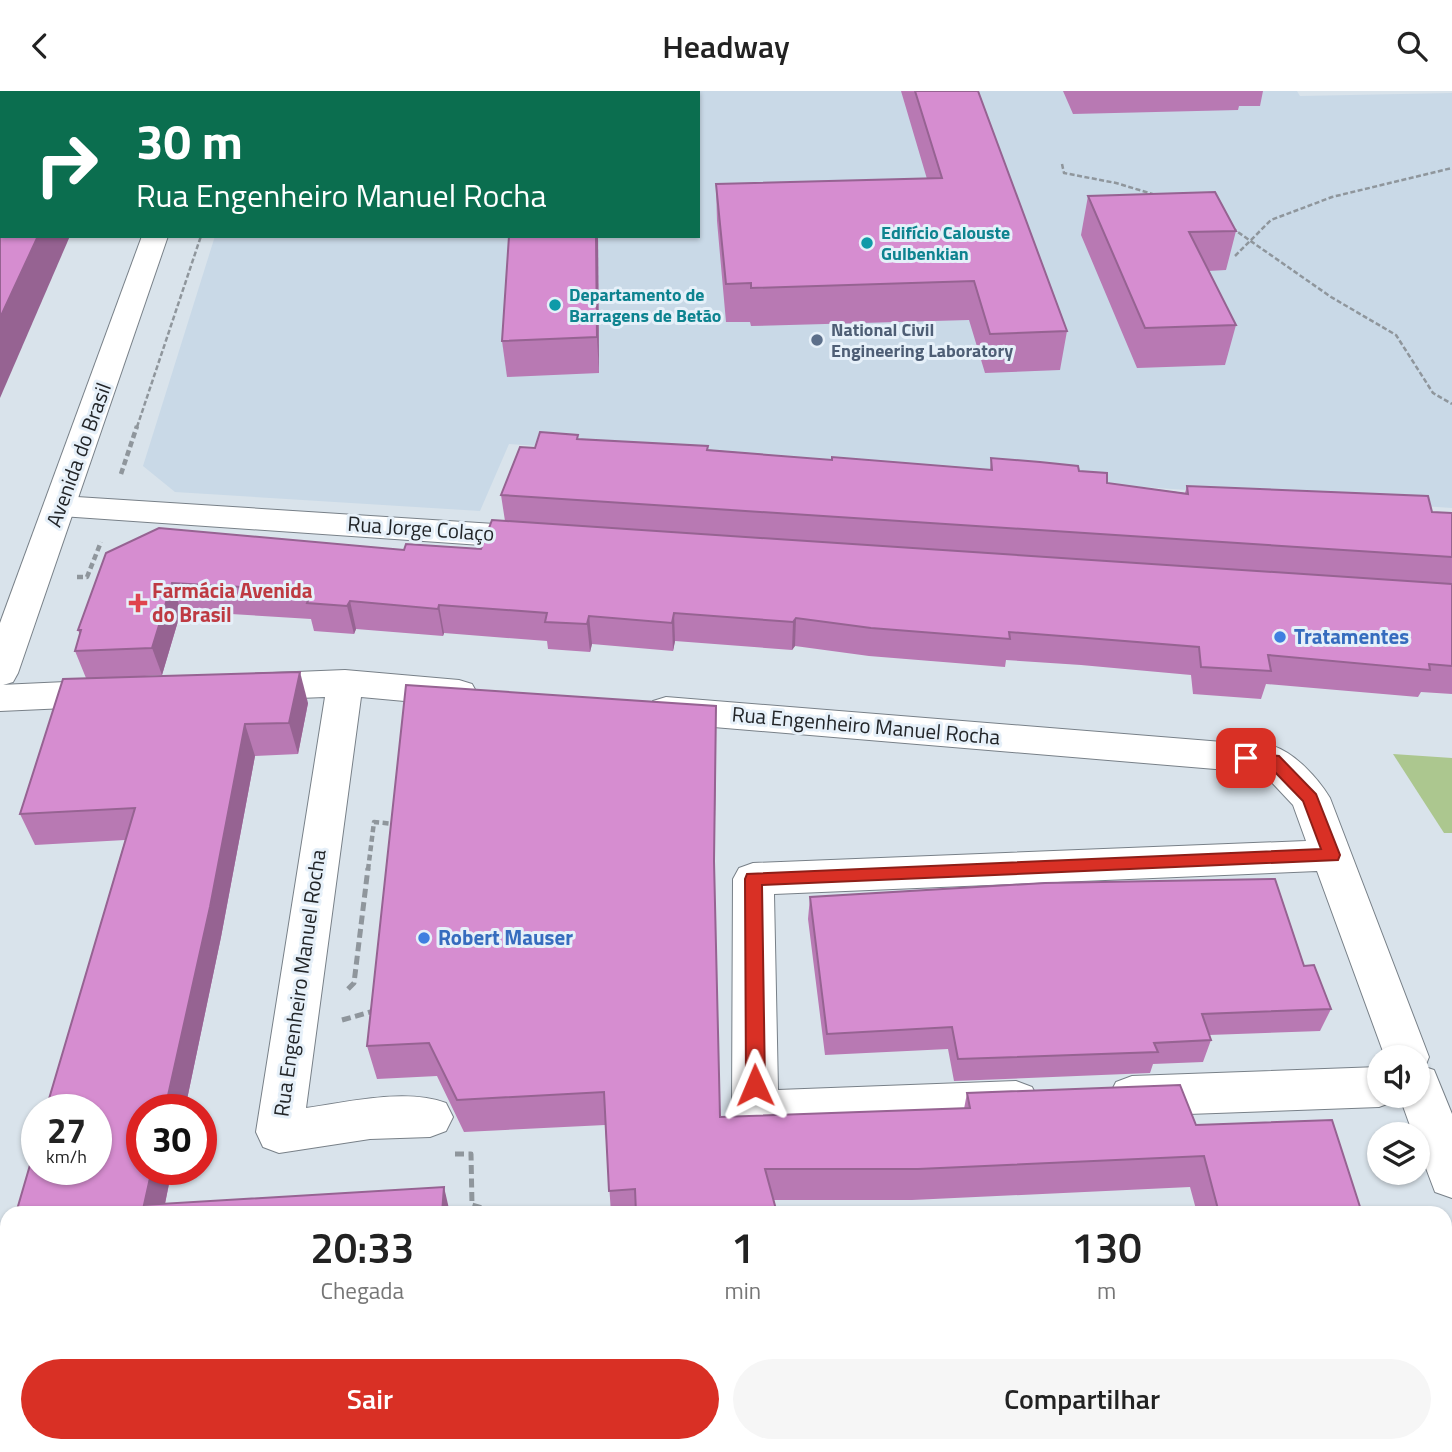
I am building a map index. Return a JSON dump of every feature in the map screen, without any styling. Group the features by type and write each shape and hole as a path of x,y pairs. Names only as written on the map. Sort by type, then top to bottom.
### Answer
{"street":[{"name":"Avenida do Brasil","path":"0,673 154,238"},
{"name":"Rua Jorge Colaço","path":"61,506 566,539"},
{"path":"220,688 345,683 497,696"},
{"name":"Rua Engenheiro Manuel Rocha","path":"345,683 279,1132 370,1119 430,1117"},
{"path":"0,698 151,691"},
{"name":"Rua Engenheiro Manuel Rocha","path":"636,707 1273,760 1310,798 1403,1045"},
{"path":"1332,855 753,879 755,1111 1367,1087"},
{"path":"1426,1108 1452,1177"}],"path":[{"path":"1062,164 1064,173 1116,183 1165,197"},
{"path":"1235,256 1250,238 1271,220 1332,197 1452,168"},
{"path":"1230,227 1250,238 1331,297 1396,335 1433,393 1452,404"},
{"path":"341,996 354,983 374,822 397,824"},
{"path":"339,1009 337,1021 385,1008"}],"shaded area":[{"name":"National Civil Engineering Laboratory","path":"700,91 1297,91 1300,96 1452,93 1452,508 509,444 480,511 175,492 143,466 214,238 700,238"}],"green space":[{"path":"1393,754 1452,758 1452,833 1444,833"}],"building":[{"path":"915,91 978,91 1067,331 990,334 974,281 751,288 751,283 726,284 716,184 942,178"},
{"path":"1215,192 1236,231 1189,232 1236,325 1145,328 1088,196"},
{"path":"0,238 37,238 0,318"},
{"name":"Departamento de Barragens de Betão","path":"509,238 596,238 597,337 502,341"},
{"path":"540,432 578,435 577,439 708,446 707,450 992,470 991,458 1040,462 1078,466 1079,471 1107,473 1107,483 1188,494 1187,486 1428,496 1432,512 1452,513 1452,557 501,495 520,447 535,448"},
{"path":"492,520 1452,584 1452,666 1429,664 1430,670 1268,655 1271,671 1201,667 1199,647 1009,632 1010,639 871,628 796,618 793,622 674,613 672,623 589,616 587,624 545,622 547,613 439,605 438,609 350,601 347,606 307,603 312,591 172,583 152,648 75,651 81,630 78,630 106,553 159,528 404,550 406,544 481,549"},
{"path":"300,672 289,723 245,724 210,907 168,1094 126,1094 126,1185 148,1185 144,1205 444,1187 443,1206 18,1206 24,1185 112,1185 112,1094 50,1094 135,808 20,814 63,679"},
{"path":"406,685 716,706 714,861 720,1117 970,1108 967,1093 1180,1085 1196,1125 1332,1120 1360,1206 1217,1206 1204,1156 918,1169 765,1169 775,1206 636,1206 635,1189 609,1191 604,1092 457,1100 429,1043 367,1046"},
{"path":"1275,879 1304,966 1314,965 1331,1009 1202,1014 1211,1040 1154,1043 1158,1052 958,1059 952,1027 827,1034 810,897 1045,883"}],"place":[{"name":"Edifício Calouste Gulbenkian","path":"867,243"},
{"name":"Departamento de Barragens de Betão","path":"555,305"},
{"name":"National Civil Engineering Laboratory","path":"817,340"},
{"name":"Farmácia Avenida do Brasil","path":"138,603"},
{"name":"Tratamentes","path":"1280,637"},
{"name":"Robert Mauser","path":"424,938"}],"route":[{"path":"755,1085 753,879 1332,855 1310,798 1273,760 1246,758"}]}
